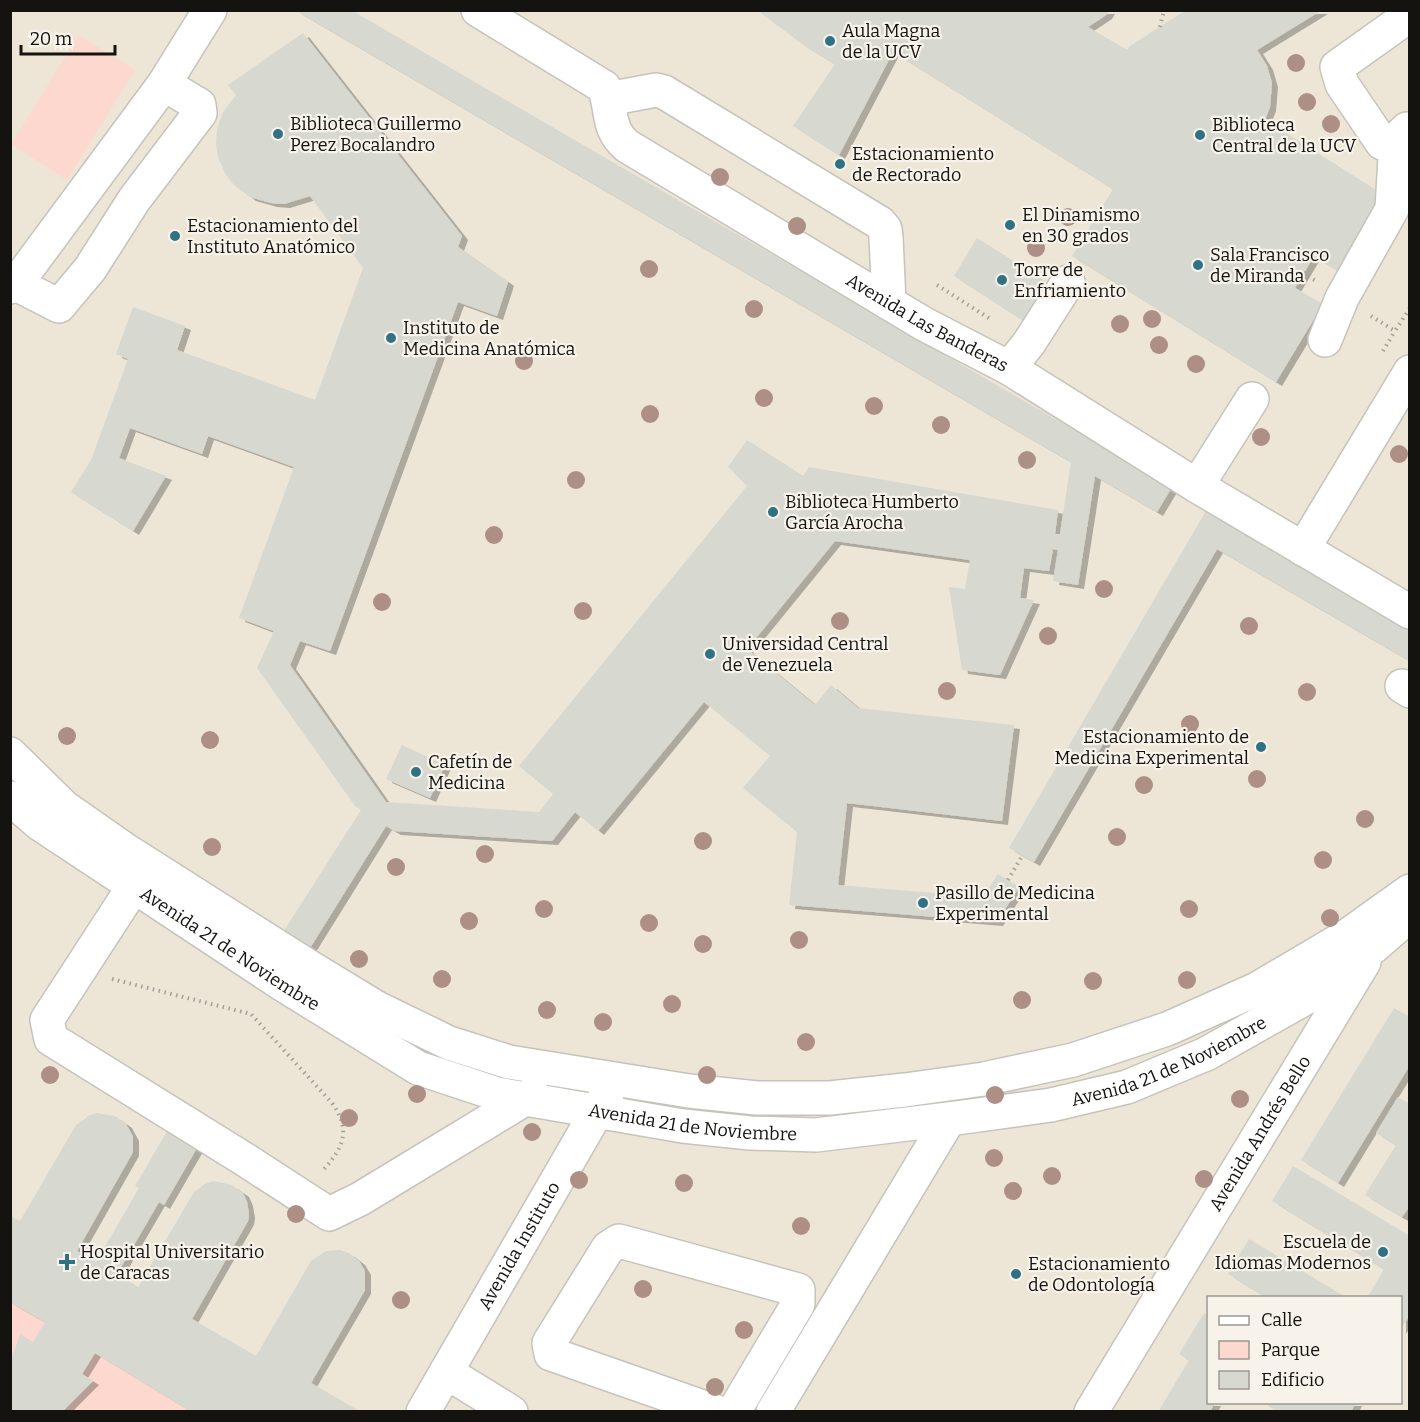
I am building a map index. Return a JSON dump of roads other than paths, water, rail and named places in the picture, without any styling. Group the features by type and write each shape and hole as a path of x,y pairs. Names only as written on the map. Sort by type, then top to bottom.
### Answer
{"lane":[{"path":"164,84 199,105 200,113 134,200 90,269 54,311 13,285 164,84 210,10"},
{"path":"478,10 604,87 608,99 646,91 664,92 880,223 885,229 886,237 889,303"},
{"path":"1403,133 1382,143 1342,84 1337,67 1410,15"},
{"name":"Avenida Las Banderas","path":"608,99 613,130 627,146 924,324 1009,368 1197,486 1410,612"},
{"path":"1325,340 1342,297 1392,209 1403,133"},
{"path":"1009,368 1029,343 1068,282"},
{"path":"1303,549 1410,372"},
{"path":"1197,486 1252,399"},
{"name":"Avenida 21 de Noviembre","path":"10,754 64,807 127,851 311,969 377,1008 449,1043 509,1062 689,1091 757,1098 830,1098 905,1090 984,1079 1073,1060 1167,1029 1257,989 1347,936 1410,891"},
{"name":"Avenida 21 de Noviembre","path":"10,798 40,824 282,984 418,1068 497,1094 682,1126 750,1133 816,1135 949,1119 1051,1105 1127,1087 1206,1054 1310,996 1410,915"},
{"path":"134,886 47,1020 51,1039 329,1214 360,1199 571,1073"},
{"name":"Avenida Andrés Bello","path":"1091,1412 1372,948"},
{"path":"1257,989 1291,988 1310,996 1321,1012 1322,1033"},
{"name":"Avenida Instituto","path":"423,1412 615,1080"},
{"path":"773,1412 949,1119"},
{"path":"717,1412 551,1354 549,1343 608,1248 619,1241 798,1290 798,1304 736,1408 729,1412"},
{"path":"771,1349 805,1357"},
{"path":"446,1372 511,1412"}],"place":[{"name":"Aula Magna de la UCV","path":"830,41"},
{"name":"Biblioteca Guillermo Perez Bocalandro","path":"278,134"},
{"name":"Biblioteca Central de la UCV","path":"1200,135"},
{"name":"Estacionamiento de Rectorado","path":"840,164"},
{"name":"El Dinamismo en 30 grados","path":"1010,225"},
{"name":"Estacionamiento del Instituto Anatómico","path":"175,236"},
{"name":"Sala Francisco de Miranda","path":"1198,265"},
{"name":"Torre de Enfriamiento","path":"1002,280"},
{"name":"Instituto de Medicina Anatómica","path":"391,338"},
{"name":"Biblioteca Humberto García Arocha","path":"773,512"},
{"name":"Universidad Central de Venezuela","path":"710,654"},
{"name":"Estacionamiento de Medicina Experimental","path":"1261,747"},
{"name":"Cafetín de Medicina","path":"416,772"},
{"name":"Pasillo de Medicina Experimental","path":"923,903"},
{"name":"Escuela de Idiomas Modernos","path":"1383,1252"},
{"name":"Hospital Universitario de Caracas","path":"67,1262"},
{"name":"Estacionamiento de Odontología","path":"1016,1274"}]}
